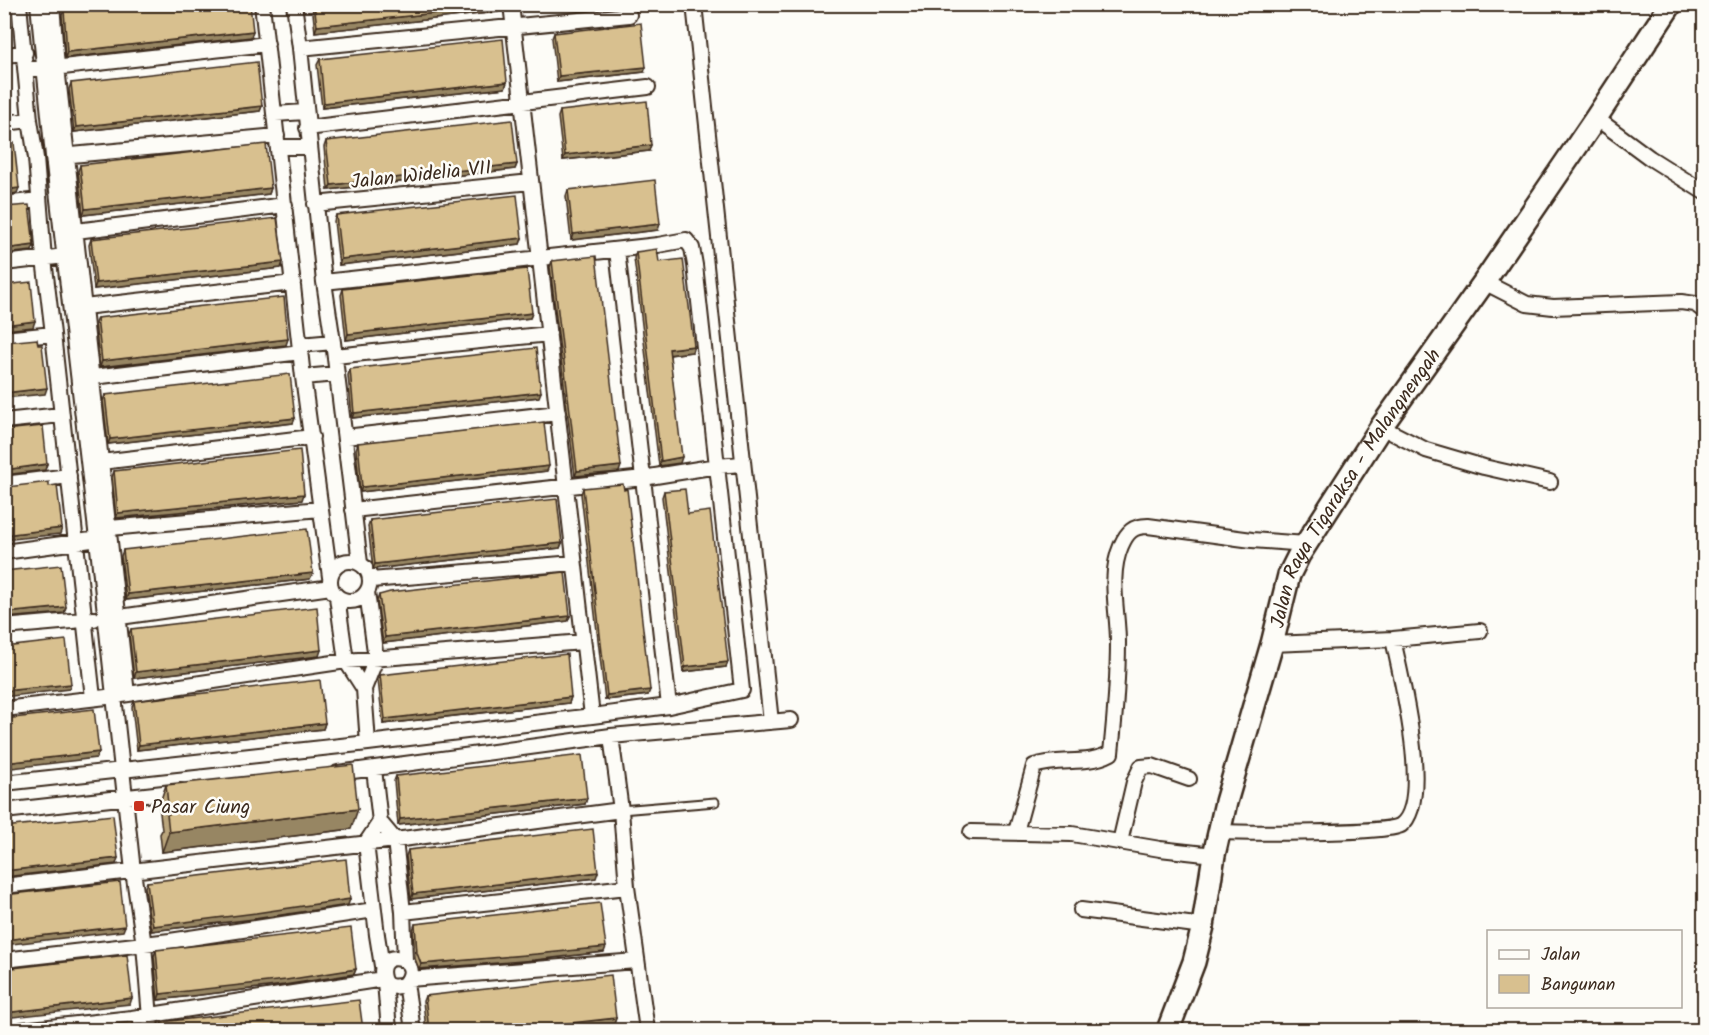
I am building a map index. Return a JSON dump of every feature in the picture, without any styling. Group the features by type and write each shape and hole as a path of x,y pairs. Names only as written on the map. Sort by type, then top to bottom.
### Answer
{"main road":[{"name":"Jalan Raya Tigaraksa - Malangnengah","path":"1168,1030 1194,962 1203,926 1219,832 1289,575 1306,544 1381,428 1484,282 1671,4"}],"street":[{"path":"19,4 36,158 44,259 93,698"},
{"path":"38,4 68,155 76,231 72,255 78,379 120,617 123,769 133,871 144,945 151,1030"},
{"path":"52,4 53,156 84,307 101,462 106,535 105,619 121,695"},
{"path":"262,4 303,377 320,509 346,661 364,689"},
{"path":"294,4 324,282 360,563"},
{"path":"511,4 592,716"},
{"path":"694,4 771,722"},
{"path":"300,48 629,15"},
{"path":"25,69 267,44"},
{"path":"4,55 25,53"},
{"path":"307,128 648,87"},
{"path":"275,114 305,112"},
{"path":"1596,118 1650,158 1704,192"},
{"path":"4,123 30,120"},
{"path":"36,158 278,142 310,147"},
{"name":"Jalan Widelia VII","path":"315,204 531,182"},
{"path":"4,204 39,200"},
{"path":"76,231 285,206"},
{"path":"4,783 592,716 669,706 742,690 692,248 686,240 617,250 324,282"},
{"path":"617,250 669,706"},
{"path":"4,263 72,255"},
{"path":"1484,282 1527,304 1553,308 1681,302 1695,304 1704,311"},
{"path":"84,307 293,283"},
{"path":"4,339 53,334"},
{"path":"58,380 300,348 334,349 549,334"},
{"path":"303,377 337,374"},
{"path":"345,437 558,413"},
{"path":"4,421 61,415"},
{"path":"1381,428 1426,450 1484,467 1550,482"},
{"path":"101,462 312,436"},
{"path":"353,510 643,478 742,464"},
{"path":"4,484 69,476"},
{"path":"4,552 75,543 106,535 320,509"},
{"path":"1016,832 1034,766 1041,763 1083,761 1104,757 1111,753 1118,694 1115,594 1117,562 1121,545 1131,531 1140,526 1148,526 1252,540 1306,544"},
{"path":"368,743 364,689 376,659 369,586 367,570 360,563 351,561 342,562 334,568 333,587 345,601 353,602 362,598 369,586"},
{"path":"369,586 574,563"},
{"path":"4,627 105,619 333,587"},
{"path":"1272,644 1393,639 1480,631"},
{"path":"1219,832 1354,830 1395,828 1403,824 1411,812 1415,763 1413,740 1393,639"},
{"path":"4,709 121,695 346,661 583,642"},
{"path":"327,775 611,736 791,720"},
{"path":"611,736 621,810 627,887 646,1030 640,1030"},
{"path":"1120,842 1134,782 1141,767 1152,766 1189,779"},
{"path":"374,769 380,822 395,840 403,912 405,960 410,969 408,981 413,1030"},
{"path":"4,811 197,790"},
{"path":"4,886 395,840 621,810"},
{"path":"380,822 366,843 389,1030"},
{"path":"971,832 1072,834 1214,855"},
{"path":"403,912 627,887"},
{"path":"4,960 144,945 374,910"},
{"path":"1081,910 1203,926"},
{"path":"405,960 392,958 386,961 383,976 389,986 401,986 408,981 636,961"},
{"path":"22,1030 132,1018 383,976"}],"lane":[{"path":"621,810 715,802"}],"building":[{"path":"109,4 250,4 253,31 67,52 64,10"},
{"path":"314,4 500,4 500,6 317,26"},
{"path":"641,23 646,67 559,76 554,33"},
{"path":"503,39 507,82 324,103 320,59"},
{"path":"6,58 11,102 4,103 4,59"},
{"path":"257,62 262,106 76,127 71,83"},
{"path":"647,101 651,145 565,155 560,111"},
{"path":"512,120 517,164 331,185 326,141"},
{"path":"14,143 19,188 4,190 4,144"},
{"path":"266,144 271,188 85,209 80,165"},
{"path":"655,180 660,224 573,234 568,190"},
{"path":"517,195 522,238 341,259 336,215"},
{"path":"29,205 34,245 4,249 4,207"},
{"path":"277,218 283,262 96,283 91,239"},
{"path":"657,249 659,262 683,259 694,346 669,349 682,457 661,461 636,252"},
{"path":"596,256 621,466 577,471 552,261"},
{"path":"527,269 532,313 348,334 343,289"},
{"path":"31,282 35,321 4,325 4,285"},
{"path":"284,297 288,339 102,361 97,318"},
{"path":"37,339 38,345 42,345 47,388 4,393 4,341"},
{"path":"536,348 541,392 354,413 350,369"},
{"path":"290,374 295,418 110,439 105,395"},
{"path":"544,422 549,466 362,487 358,443"},
{"path":"43,426 47,464 4,470 4,430"},
{"path":"300,450 304,494 118,513 114,471"},
{"path":"49,482 49,486 57,485 62,528 4,535 4,486"},
{"path":"623,484 624,490 627,489 650,690 607,695 583,488"},
{"path":"685,489 688,514 710,511 728,662 685,667 664,491"},
{"path":"557,499 562,543 375,564 370,520"},
{"path":"307,529 313,573 128,594 123,550"},
{"path":"61,565 66,607 4,613 4,571"},
{"path":"565,572 570,616 385,637 379,595"},
{"path":"317,607 321,650 136,672 131,629"},
{"path":"66,640 71,684 4,691 4,647"},
{"path":"567,654 571,697 385,719 380,675"},
{"path":"320,680 325,723 139,745 134,701"},
{"path":"94,709 99,752 4,763 4,719"},
{"path":"582,755 587,798 400,819 396,776"},
{"path":"353,765 358,809 169,832 166,785"},
{"path":"113,815 118,858 4,871 4,827"},
{"path":"593,829 598,872 413,894 408,850"},
{"path":"346,859 350,899 153,926 147,882"},
{"path":"120,882 125,926 4,940 4,895"},
{"path":"600,903 606,947 421,964 417,953 415,924"},
{"path":"351,928 356,969 286,980 160,994 156,950"},
{"path":"127,955 132,998 4,1013 4,969"},
{"path":"611,975 616,1018 508,1030 429,1030 425,996"},
{"path":"359,1000 363,1030 161,1030 162,1022"},
{"path":"133,1022 134,1030 62,1030"}],"place":[{"name":"Pasar Ciung","path":"139,806"}]}
